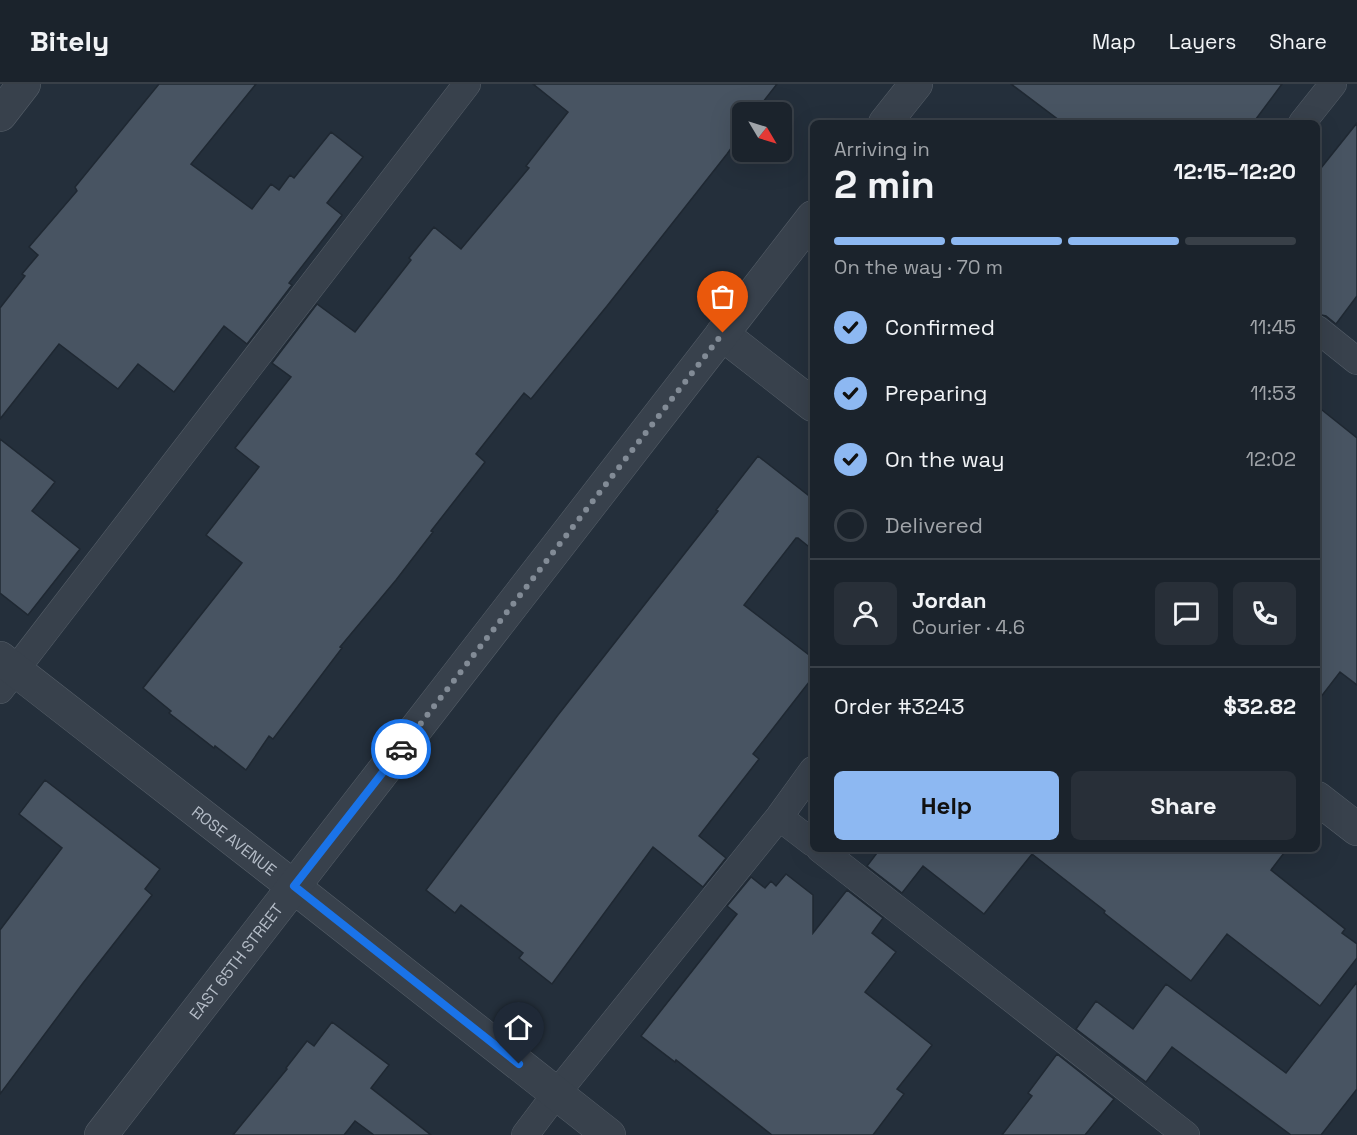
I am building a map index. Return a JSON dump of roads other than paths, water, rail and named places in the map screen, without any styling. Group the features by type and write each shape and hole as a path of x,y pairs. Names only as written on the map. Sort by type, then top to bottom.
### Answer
{"street":[{"path":"0,115 24,84"},
{"path":"887,120 916,84"},
{"name":"EAST 65TH STREET","path":"101,1135 810,221"},
{"path":"723,333 810,403"},
{"name":"ROSE AVENUE","path":"5,673 294,886 609,1135"},
{"path":"1320,800 1357,829"}],"lane":[{"path":"5,673 467,84"},
{"path":"1304,120 1333,84"},
{"path":"1320,331 1357,361"},
{"path":"525,1135 810,775"},
{"path":"779,817 810,841"},
{"path":"824,852 1186,1135"}]}
